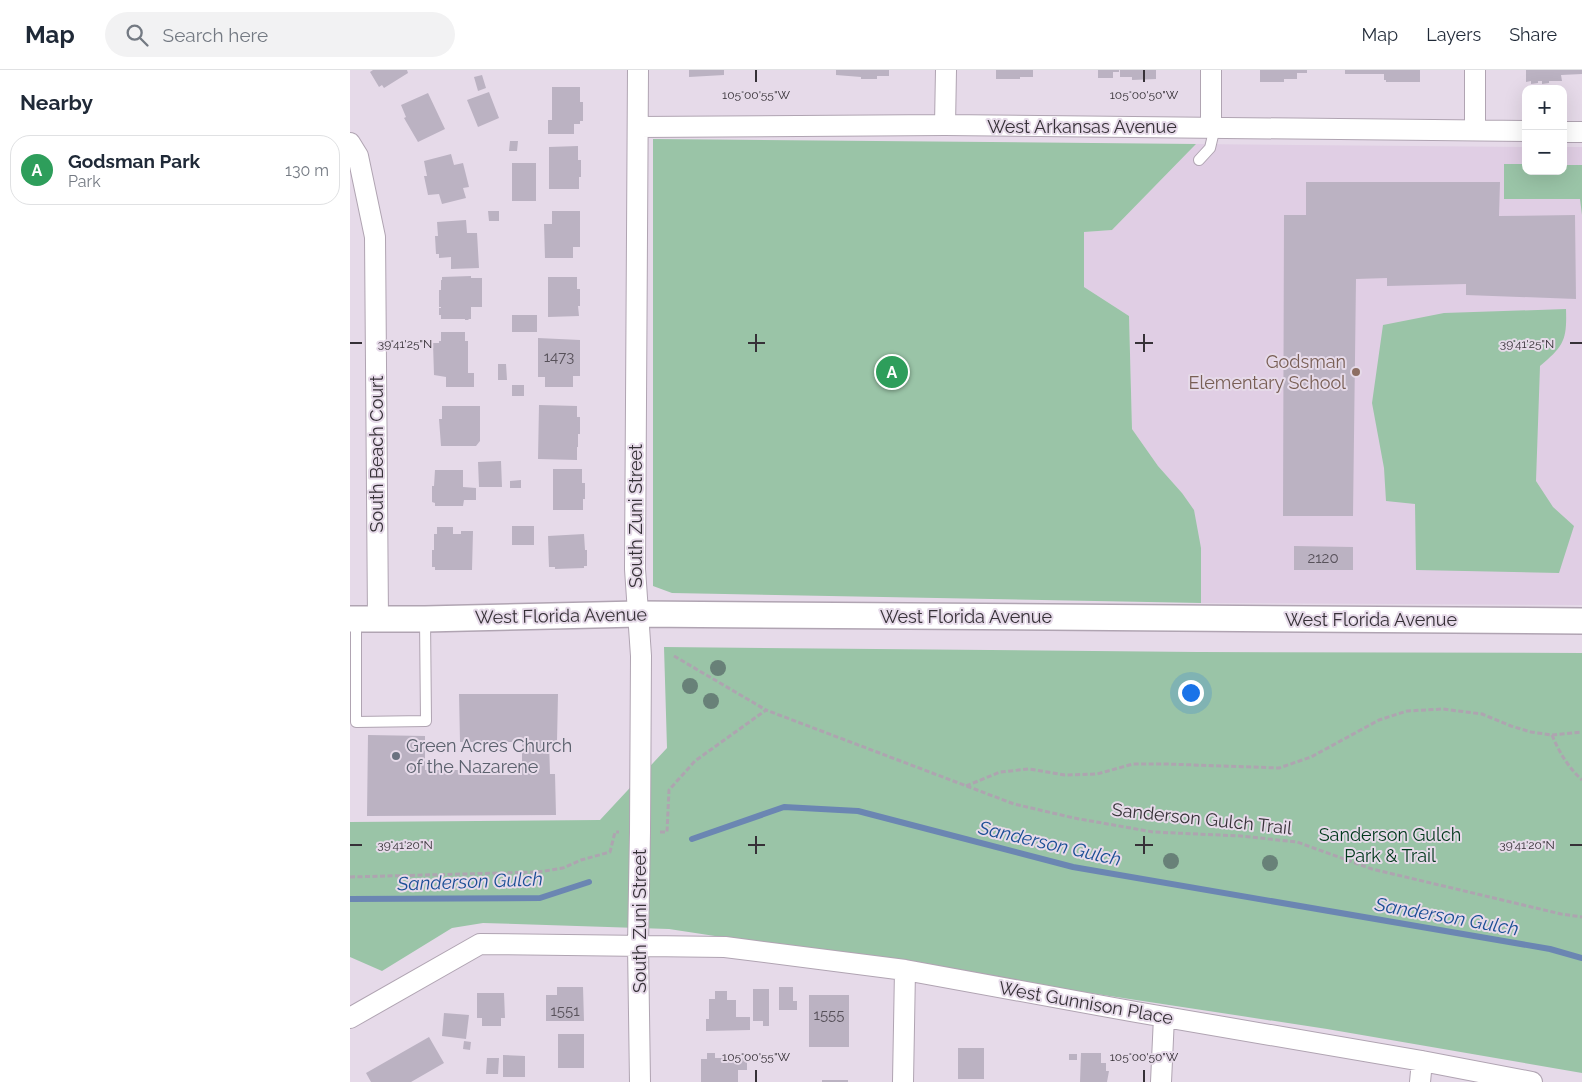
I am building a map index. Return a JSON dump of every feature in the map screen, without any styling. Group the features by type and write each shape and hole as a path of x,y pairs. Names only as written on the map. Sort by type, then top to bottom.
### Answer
{"street":[{"name":"South Zuni Street","path":"638,70 634,569 641,656 638,945 640,1082"},
{"path":"945,125 946,70"},
{"path":"1212,70 1213,128"},
{"path":"1475,70 1475,130"},
{"name":"West Arkansas Avenue","path":"638,128 945,125 1522,131"},
{"path":"1567,132 1582,132"},
{"name":"South Beach Court","path":"350,143 358,156 375,237 361,619"},
{"name":"West Florida Avenue","path":"361,619 638,614 1582,621"},
{"name":"West Gunnison Place","path":"350,1018 480,944 725,947 905,970 1532,1082"},
{"path":"903,1082 905,970"},
{"path":"1160,1082 1164,1016"},
{"path":"1420,1082 1422,1061"}],"lane":[{"path":"1199,160 1210,148 1213,128"},
{"path":"361,619 356,722 426,721 425,619"}],"path":[{"name":"Sanderson Gulch Trail","path":"674,656 766,710 1014,804 1074,818 1153,832 1241,836 1297,842 1372,869 1561,914 1582,917"},
{"path":"659,832 667,832 669,790 695,761 766,710"},
{"path":"966,786 1000,772 1029,770 1065,774 1097,774 1133,764 1279,768 1310,757 1379,720 1407,711 1442,710 1482,714 1531,732 1552,735 1582,732"},
{"path":"1552,735 1560,752 1573,771 1582,780"},
{"path":"350,877 546,871 563,868 581,860 610,852 615,832 619,832"}],"shaded area":[{"name":"Godsman Elementary School","path":"1196,144 1522,147 1522,175 1567,175 1567,147 1582,147 1582,605 1201,603 1201,548 1182,493 1158,466 1132,429 1129,316 1084,287 1084,232 1112,230"}],"green space":[{"path":"653,139 1196,144 1112,230 1084,232 1084,287 1129,316 1132,429 1158,466 1194,510 1201,548 1201,603 672,593 653,586"},
{"path":"1504,164 1522,164 1522,175 1567,175 1567,165 1582,165 1582,215 1580,199 1504,199"},
{"path":"1566,309 1566,328 1562,342 1554,353 1540,366 1536,481 1553,507 1574,526 1559,573 1416,570 1415,504 1386,501 1384,468 1372,403 1383,325 1444,313"},
{"name":"Sanderson Gulch Park & Trail","path":"664,647 1197,652 1582,653 1582,1073 1327,1029 669,929 483,923 452,928 382,971 350,957 350,822 600,820 667,748"}],"building":[{"path":"373,70 407,70 408,73 384,88 382,85 379,87 370,72"},
{"path":"689,70 724,70 724,75 689,77"},
{"path":"836,70 889,70 889,76 877,76 877,79 861,79 861,77 836,75"},
{"path":"996,70 1033,70 1033,77 996,79"},
{"path":"1098,70 1119,70 1119,72 1113,72 1113,78 1098,78"},
{"path":"1120,70 1156,70 1156,79 1132,80 1132,77 1120,77"},
{"path":"1260,70 1307,70 1307,73 1297,73 1297,79 1284,79 1284,82 1260,82"},
{"path":"1345,70 1420,70 1420,82 1386,82 1384,74 1345,74"},
{"path":"1526,70 1582,70 1582,74 1561,75 1562,81 1549,81 1549,83 1542,84 1542,81 1538,81 1538,83 1531,84 1531,81 1526,82"},
{"path":"482,75 486,88 478,91 474,77"},
{"path":"552,87 580,87 580,102 583,102 583,121 580,121 580,124 574,124 574,134 548,134 548,120 552,120"},
{"path":"489,92 499,118 478,127 467,100"},
{"path":"428,93 445,129 418,142 404,118 406,117 401,105"},
{"path":"510,141 518,141 517,151 509,151"},
{"path":"578,146 578,160 581,160 579,189 549,189 549,147"},
{"path":"451,154 454,165 463,163 469,187 463,188 466,198 442,204 439,194 428,195 424,176 427,176 424,161"},
{"path":"512,163 536,163 536,201 512,201"},
{"name":"Godsman Elementary School","path":"1306,182 1500,182 1499,216 1575,215 1576,299 1466,295 1466,284 1387,286 1387,278 1356,279 1353,516 1283,516 1284,215 1306,215"},
{"path":"488,211 499,211 499,221 489,221"},
{"path":"552,211 580,211 580,247 573,247 573,258 545,258 544,224 552,224"},
{"path":"466,220 467,233 477,233 479,268 451,269 451,257 439,258 439,254 436,254 435,236 438,236 437,222"},
{"path":"471,276 471,278 482,278 482,307 471,307 471,319 469,320 441,319 441,315 439,315 439,308 441,307 439,307 439,290 441,290 442,277"},
{"path":"548,277 577,277 577,289 580,289 579,316 548,317"},
{"path":"512,315 537,315 537,332 512,332"},
{"path":"441,332 465,332 465,341 468,341 468,373 474,373 474,387 446,387 446,377 434,375 433,343 441,341"},
{"path":"538,338 580,340 580,376 573,376 573,387 545,387 545,377 538,377"},
{"path":"498,364 506,364 507,380 498,380"},
{"path":"512,385 524,385 524,396 512,396"},
{"path":"539,405 577,406 577,417 580,417 580,434 578,434 577,460 538,459"},
{"path":"442,406 480,406 480,441 476,446 441,446 439,419 442,419"},
{"path":"501,461 502,487 479,487 478,462"},
{"path":"553,469 582,469 582,483 585,483 583,510 553,510"},
{"path":"435,470 463,470 463,487 476,488 476,500 464,500 463,506 435,506 435,503 432,502 432,486 434,486"},
{"path":"521,480 521,488 510,488 510,481"},
{"path":"512,526 534,526 534,545 512,545"},
{"path":"437,527 453,527 453,534 461,534 461,531 473,531 472,570 435,570 435,567 432,567 434,534 437,534"},
{"path":"584,534 587,566 584,566 584,568 555,569 555,567 549,567 548,536"},
{"path":"1294,546 1353,547 1353,570 1294,570"},
{"name":"Green Acres Church of the Nazarene","path":"459,694 558,694 557,741 549,741 550,774 555,774 556,815 367,816 368,735 425,736 425,770 460,770 460,775 522,775 522,742 460,742"},
{"path":"557,987 583,987 584,1021 546,1021 546,995 557,995"},
{"path":"779,987 793,987 793,1001 797,1001 797,1010 779,1010"},
{"path":"753,989 769,989 769,1026 763,1026 763,1021 753,1021"},
{"path":"715,991 727,991 727,1000 736,1000 736,1017 750,1017 750,1030 706,1031 706,1019 709,1019 709,999 715,999"},
{"path":"477,993 504,993 505,1018 501,1018 501,1026 482,1026 482,1018 477,1018"},
{"path":"809,995 849,995 849,1047 809,1047"},
{"path":"444,1013 469,1015 466,1039 442,1036"},
{"path":"558,1034 584,1034 584,1068 558,1068"},
{"path":"429,1037 444,1063 411,1082 371,1082 366,1073"},
{"path":"464,1041 471,1042 470,1050 463,1049"},
{"path":"958,1048 984,1048 984,1079 958,1079"},
{"path":"707,1053 715,1053 715,1058 747,1058 747,1070 738,1070 738,1082 701,1082 701,1059 707,1059"},
{"path":"1081,1053 1101,1053 1101,1063 1106,1063 1106,1071 1109,1071 1107,1082 1080,1082"},
{"path":"1069,1054 1077,1054 1077,1060 1069,1060"},
{"path":"503,1055 525,1056 525,1077 503,1077"},
{"path":"487,1058 499,1058 498,1074 486,1074"},
{"path":"822,1080 848,1080 848,1082 822,1082"}],"waterway":[{"name":"Sanderson Gulch","path":"692,839 784,807 858,811 1073,867 1550,949 1582,958"},
{"name":"Sanderson Gulch","path":"350,899 540,898 589,882"}],"place":[{"name":"Godsman Park","path":"892,372"},
{"name":"Godsman Elementary School","path":"1356,372"},
{"name":"Green Acres Church of the Nazarene","path":"396,756"}]}
